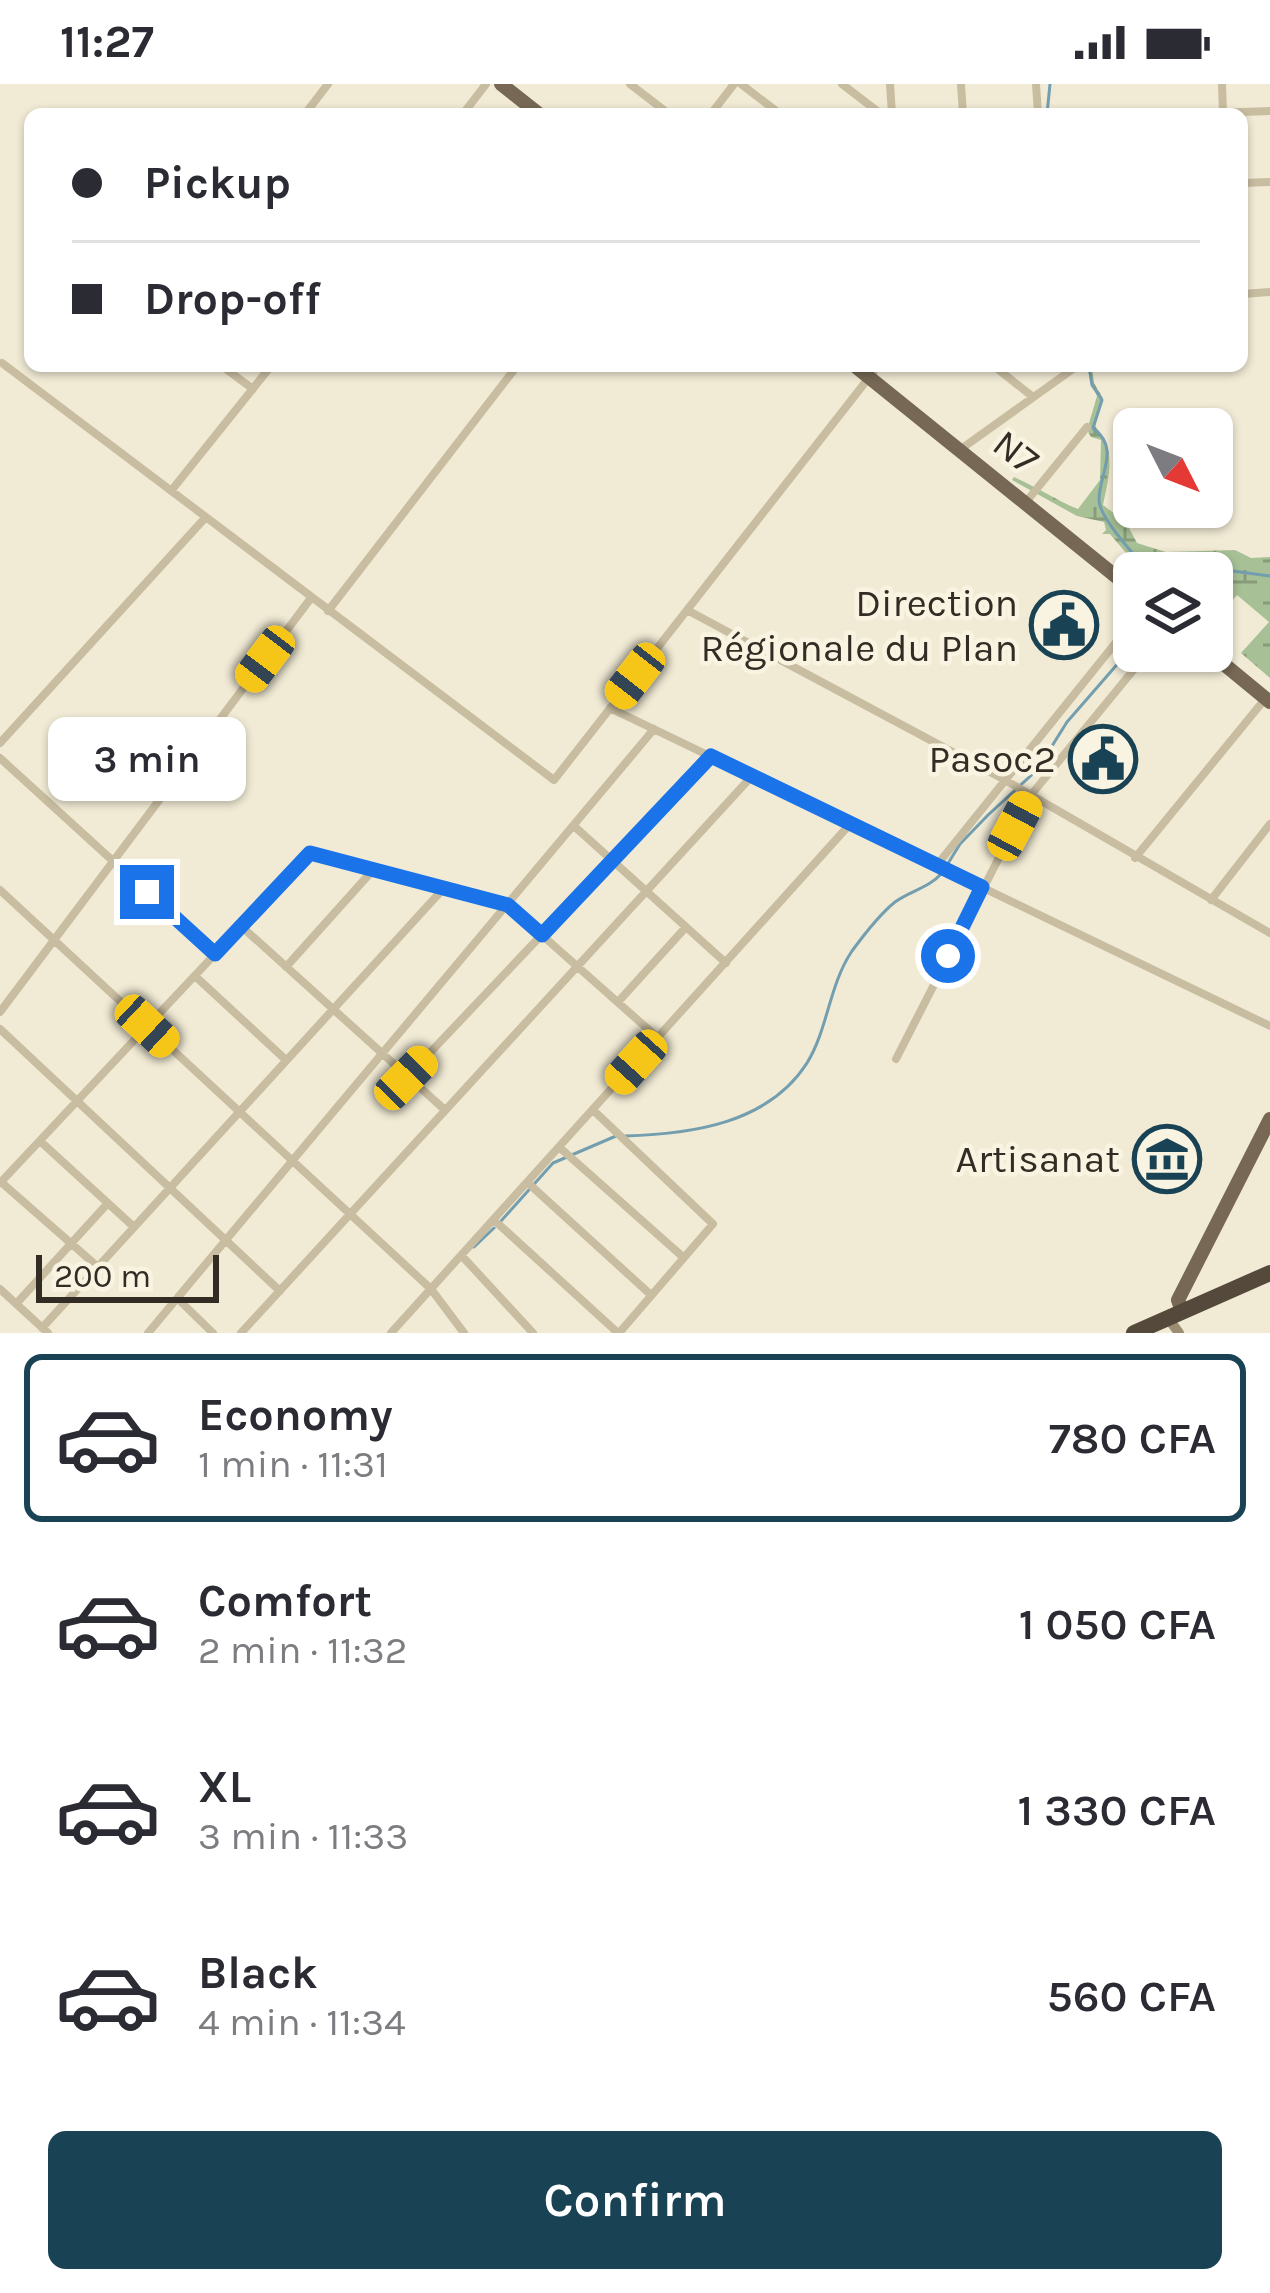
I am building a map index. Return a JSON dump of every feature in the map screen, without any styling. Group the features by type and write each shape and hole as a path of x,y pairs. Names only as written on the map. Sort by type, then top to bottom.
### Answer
{"highway":[{"path":"1134,1333 1270,1273"}],"main road":[{"path":"501,84 531,108"},
{"name":"N7","path":"874,372 960,450 1113,574"},
{"path":"1233,671 1268,700"},
{"path":"1181,1313 1192,1273 1270,1119"}],"street":[{"path":"310,108 328,84"},
{"path":"468,108 486,84"},
{"path":"630,84 660,108"},
{"path":"716,108 737,84 772,108"},
{"path":"842,84 873,108"},
{"path":"2,363 554,780 874,372"},
{"path":"230,372 253,389"},
{"path":"170,491 266,372"},
{"path":"328,611 512,372"},
{"path":"1002,372 1034,397"},
{"path":"960,450 1069,372"},
{"path":"1026,502 1087,428"},
{"path":"0,743 205,518"},
{"path":"0,1012 311,598"},
{"path":"687,610 1005,780 1270,933"},
{"path":"938,865 1113,646"},
{"path":"896,1059 1031,796 1132,672"},
{"path":"1135,858 1268,700"},
{"path":"610,709 1270,1026"},
{"path":"148,1333 654,729"},
{"path":"406,1078 711,756"},
{"path":"0,758 215,954"},
{"path":"241,1333 752,776"},
{"path":"391,1333 851,824"},
{"path":"1211,900 1270,824"},
{"path":"574,826 726,962"},
{"path":"98,1267 1,1183 310,853 508,905 658,1038"},
{"path":"286,967 373,870"},
{"path":"0,1289 45,1330 444,888"},
{"path":"0,890 431,1289 464,1333"},
{"path":"241,926 445,1110"},
{"path":"618,1002 686,927"},
{"path":"195,976 287,1060"},
{"path":"0,1029 280,1291"},
{"path":"494,1220 619,1333 713,1223 593,1110"},
{"path":"40,1141 134,1227"},
{"path":"559,1148 683,1257"},
{"path":"528,1183 651,1295"},
{"path":"16,1304 108,1203"},
{"path":"462,1256 533,1333"},
{"path":"178,1299 213,1333"}],"green space":[{"path":"1088,372 1093,372 1103,398 1095,426 1109,454 1103,505 1113,512 1113,528 1129,528 1137,543 1166,552 1125,552 1110,534 1102,534 1104,522 1077,516 1012,480 1078,509 1100,480 1101,440 1087,430 1097,396"},
{"path":"1235,550 1251,558 1270,557 1270,678 1241,653 1269,622 1237,595 1233,600 1233,552 1166,552"}],"waterway":[{"path":"1048,108 1050,84"},
{"path":"1090,372 1102,400 1093,428 1107,453 1101,508 1148,572 1180,564 1270,576"},
{"path":"947,865 960,844 1037,770 1067,722 1113,669"},
{"path":"625,1136 726,1122 771,1100 791,1084 820,1036 838,978 856,945 895,902 942,873"},
{"path":"501,1221 553,1163 616,1136"},
{"path":"474,1247 494,1228"}],"place":[{"name":"Direction Régionale du Plan","path":"1064,625"},
{"name":"Pasoc2","path":"1103,759"},
{"name":"Artisanat","path":"1167,1159"}],"route":[{"path":"147,892 215,954 310,853 508,905 542,935 711,756 982,887 948,956"}]}
